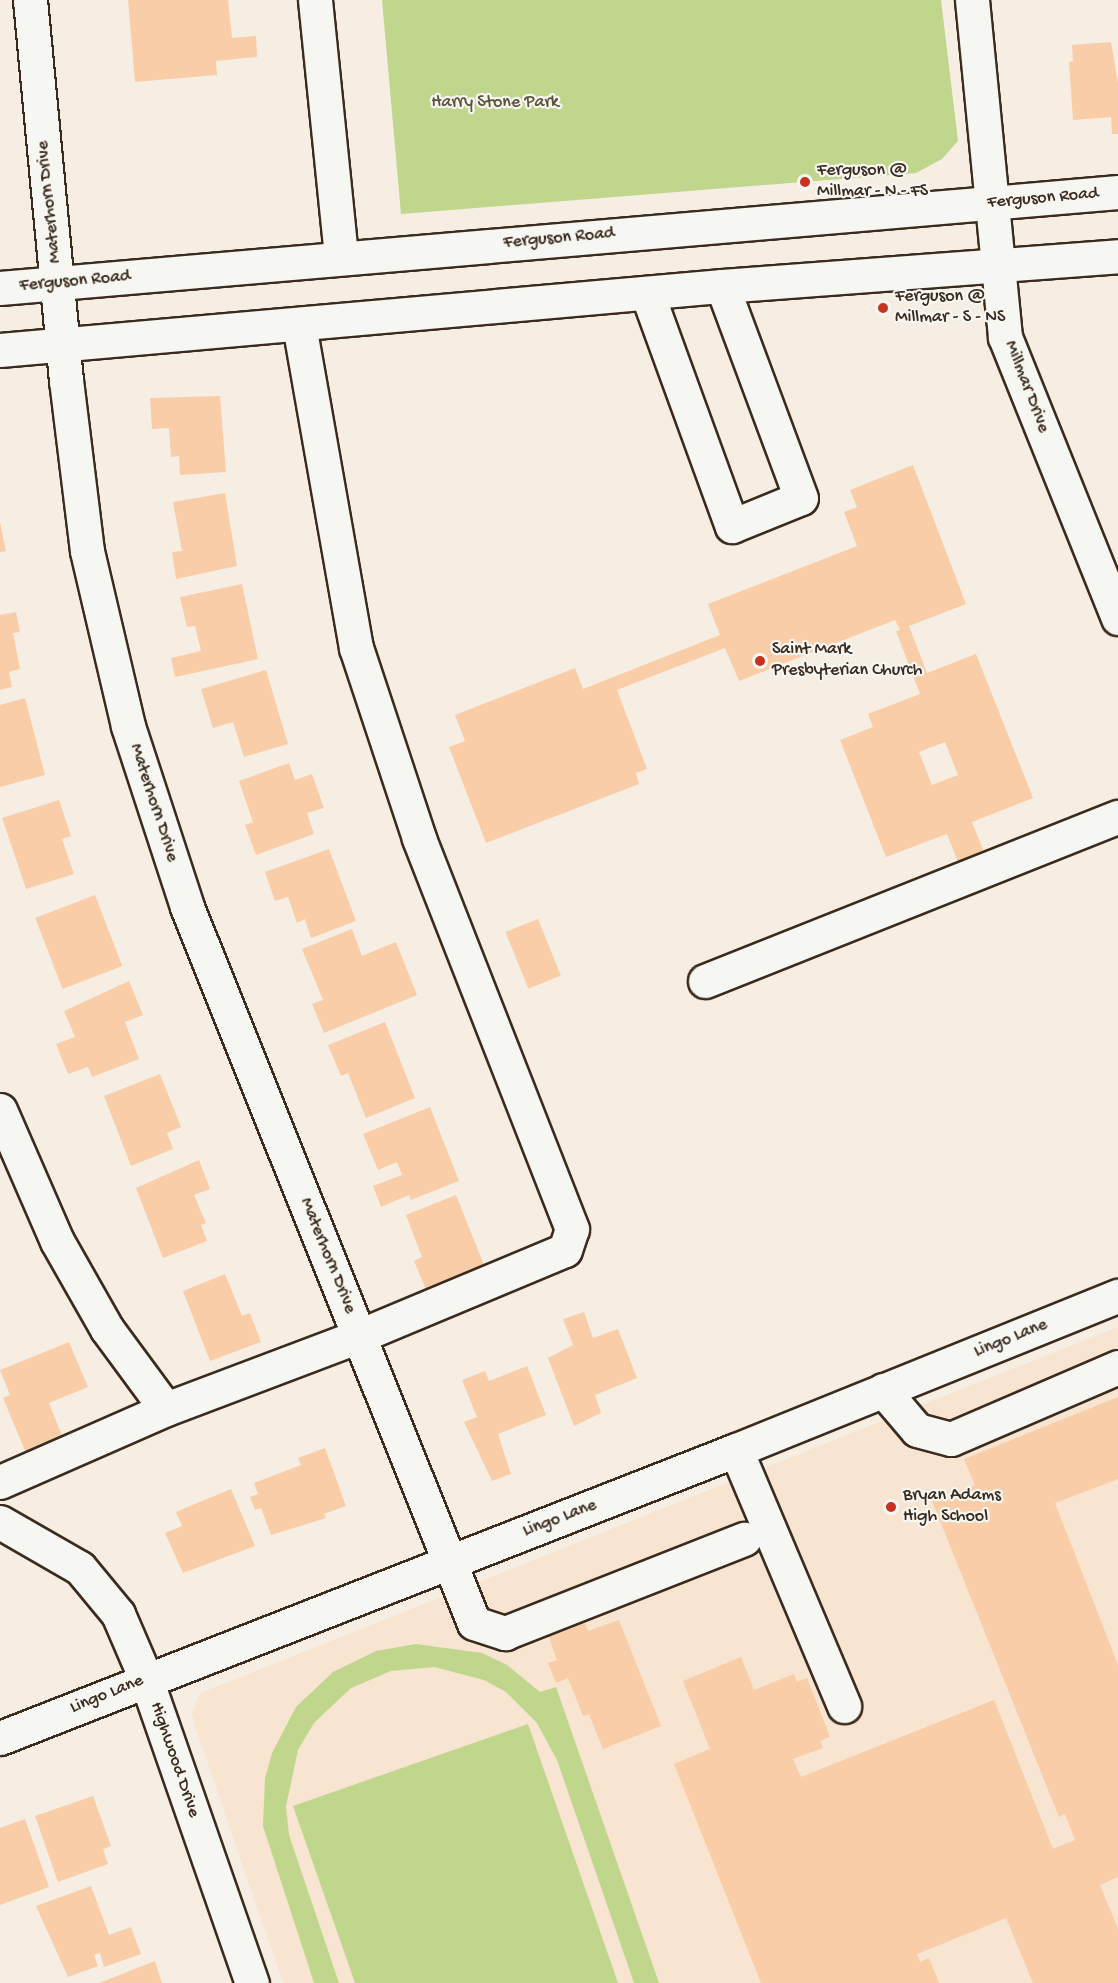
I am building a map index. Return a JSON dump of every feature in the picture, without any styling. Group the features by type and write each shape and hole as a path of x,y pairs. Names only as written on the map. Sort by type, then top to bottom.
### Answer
{"street":[{"name":"Materhorn Drive","path":"30,0 63,344 87,551 128,726 187,907 474,1623 505,1633 744,1539"},
{"path":"315,0 341,258"},
{"name":"Millmar Drive","path":"972,0 1005,337 1118,618"},
{"name":"Ferguson Road","path":"0,288 1118,192"},
{"path":"0,350 722,286 1118,256"},
{"path":"646,293 732,526 801,498 722,286"},
{"path":"0,1482 166,1409 359,1336 565,1250 572,1229 419,838 356,648 299,324"},
{"path":"705,981 1118,817"},
{"path":"0,1110 57,1241 107,1329 166,1409"},
{"name":"Lingo Lane","path":"0,1738 736,1450 1118,1296"},
{"path":"883,1390 917,1430 951,1439 1118,1367"},
{"path":"736,1450 844,1706"},
{"name":"Highwood Drive","path":"0,1522 80,1568 118,1614 146,1679 252,1983"}],"shaded area":[{"name":"Bryan Adams High School","path":"1118,1327 1118,1983 283,1983 195,1726 192,1713 200,1693"}],"green space":[{"name":"Harry Stone Park","path":"382,0 941,0 958,141 942,159 916,173 401,214"},
{"path":"416,1644 482,1653 507,1665 540,1692 556,1687 659,1983 634,1983 557,1760 537,1723 506,1692 484,1680 434,1667 391,1671 351,1688 314,1723 298,1750 286,1806 289,1835 339,1983 314,1983 263,1826 265,1778 272,1753 296,1707 333,1672 376,1651"},
{"path":"528,1724 618,1983 355,1983 293,1806"}],"building":[{"path":"128,0 228,0 232,38 256,36 257,57 216,61 217,75 135,82"},
{"path":"1111,42 1118,83 1118,134 1112,134 1111,117 1073,120 1069,62 1073,61 1072,45"},
{"path":"220,396 226,472 180,475 179,456 171,457 169,428 152,429 150,398"},
{"name":"Saint Mark Presbyterian Church","path":"913,465 966,604 909,626 927,673 976,654 1033,798 972,822 986,857 960,867 947,834 886,857 840,740 873,727 868,714 920,694 896,631 900,630 895,620 739,681 725,648 617,690 647,769 636,773 639,784 486,843 449,747 465,741 455,715 575,668 583,689 720,635 708,604 857,546 844,512 857,507 850,490","holes":["945,742 958,775 932,785 919,752"]},
{"path":"225,493 237,566 176,579 172,552 182,551 173,502"},
{"path":"0,523 6,551 0,552"},
{"path":"242,584 258,659 175,677 171,658 201,651 195,626 187,627 180,597"},
{"path":"16,612 20,632 13,633 20,669 9,672 12,687 0,690 0,615"},
{"path":"266,670 288,744 244,757 233,722 213,728 201,689"},
{"path":"25,698 45,775 0,787 0,705"},
{"path":"289,763 295,780 312,774 324,808 307,813 314,834 256,855 245,825 253,822 239,781"},
{"path":"59,800 71,836 62,839 74,874 26,889 2,818"},
{"path":"329,849 356,921 311,938 305,919 297,923 288,897 275,901 265,872"},
{"path":"95,895 122,966 62,989 35,918"},
{"path":"538,919 561,976 528,989 506,932"},
{"path":"352,929 362,956 396,942 417,995 324,1033 312,1004 323,1000 302,949"},
{"path":"129,981 143,1015 125,1022 139,1059 92,1077 88,1067 68,1074 56,1044 75,1037 64,1011"},
{"path":"385,1022 415,1098 366,1118 348,1073 341,1076 328,1045"},
{"path":"160,1074 181,1127 167,1133 173,1149 131,1166 104,1096"},
{"path":"430,1107 459,1181 411,1200 409,1195 381,1207 373,1186 402,1175 397,1162 378,1170 363,1134"},
{"path":"199,1160 210,1189 194,1195 206,1223 201,1225 207,1241 163,1258 136,1188"},
{"path":"456,1195 486,1270 428,1294 414,1261 422,1257 406,1215"},
{"path":"225,1274 242,1316 250,1313 261,1342 210,1361 183,1291"},
{"path":"584,1312 593,1338 618,1329 637,1378 595,1395 601,1413 574,1426 548,1358 573,1345 563,1319"},
{"path":"69,1342 88,1387 49,1403 63,1438 26,1453 3,1398 10,1395 0,1370"},
{"path":"527,1366 546,1415 498,1434 511,1474 492,1481 464,1422 477,1417 462,1380 485,1371 489,1381"},
{"path":"1118,1397 1118,1479 1055,1503 1118,1665 1118,1877 1100,1885 1118,1929 1118,1983 1033,1983 1006,1918 917,1954 920,1962 929,1958 939,1983 761,1983 674,1764 710,1749 683,1681 741,1657 754,1690 794,1674 797,1682 807,1678 830,1737 820,1741 823,1748 793,1759 801,1777 994,1700 1053,1849 1075,1840 1065,1814 1059,1817 932,1501 975,1485 964,1459"},
{"path":"325,1448 346,1506 324,1514 326,1518 271,1535 261,1508 255,1510 250,1497 258,1494 254,1483 301,1465 298,1458"},
{"path":"231,1489 255,1546 183,1573 165,1533 182,1526 176,1512"},
{"path":"619,1620 661,1726 603,1749 589,1714 583,1716 568,1678 556,1683 548,1663 557,1660 549,1637 585,1623 588,1631"},
{"path":"93,1796 111,1846 103,1849 108,1864 58,1882 35,1816"},
{"path":"25,1819 49,1887 0,1905 0,1828"},
{"path":"91,1886 109,1935 131,1927 141,1954 104,1967 100,1953 94,1955 98,1966 68,1977 36,1906"},
{"path":"155,1961 162,1983 99,1983"}],"place":[{"name":"Ferguson @ Millmar - N - FS","path":"805,182"},
{"name":"Ferguson @ Millmar - S - NS","path":"883,308"},
{"name":"Saint Mark Presbyterian Church","path":"760,661"},
{"name":"Bryan Adams High School","path":"891,1507"}]}
